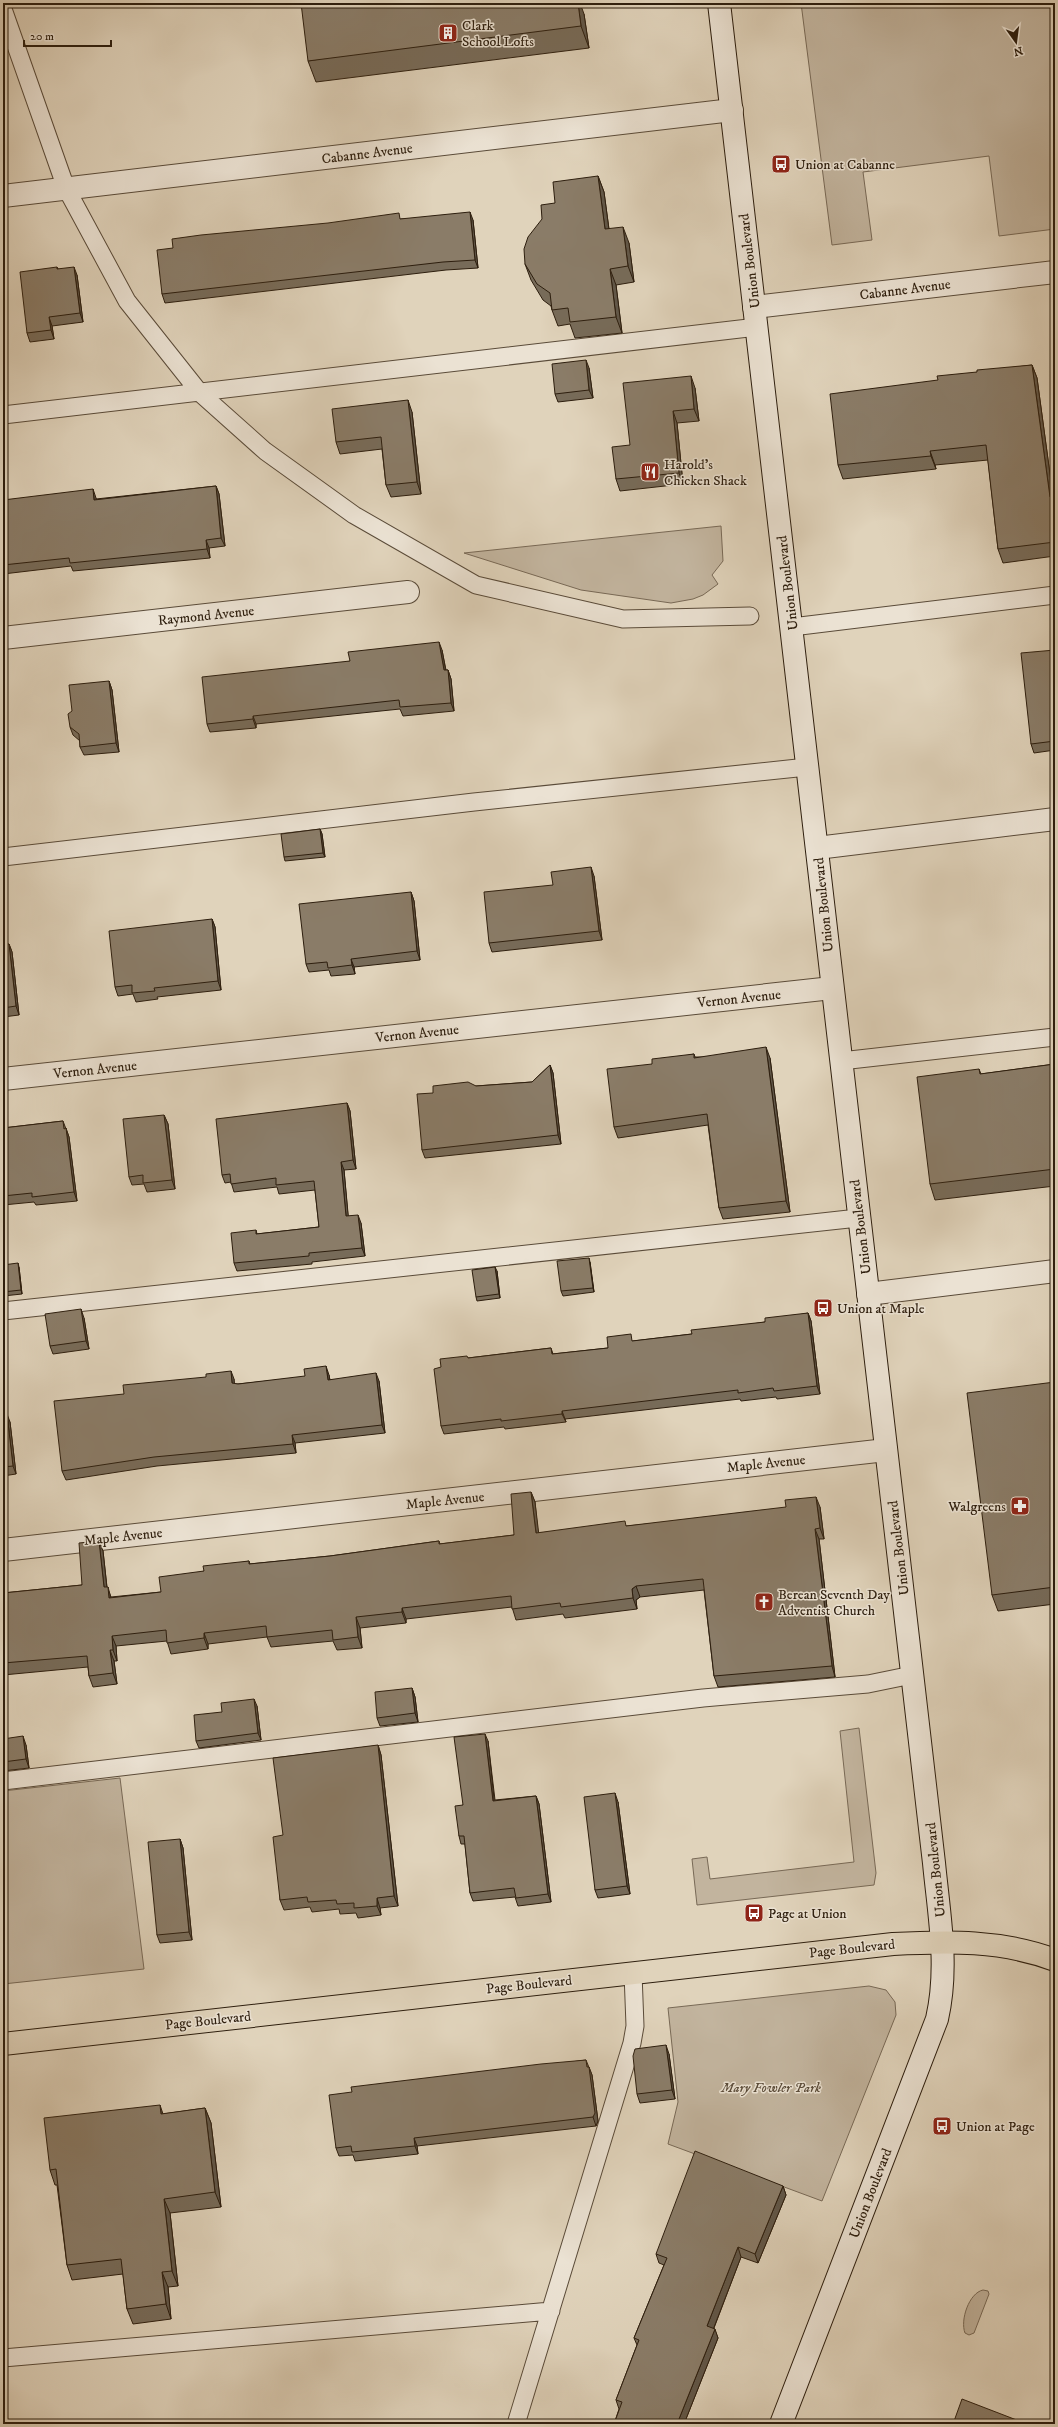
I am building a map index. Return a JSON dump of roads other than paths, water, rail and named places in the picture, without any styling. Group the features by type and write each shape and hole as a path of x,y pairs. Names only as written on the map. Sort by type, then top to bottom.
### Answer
{"main road":[{"name":"Page Boulevard","path":"3,2044 888,1944 942,1941 1002,1946 1055,1960"}],"street":[{"name":"Union Boulevard","path":"719,3 792,627 858,1218 912,1675 942,1941 944,1976 942,1997 937,2019 781,2424"},
{"name":"Cabanne Avenue","path":"3,196 732,110"},
{"name":"Cabanne Avenue","path":"756,317 1055,272"},
{"name":"Raymond Avenue","path":"3,638 408,592"},
{"path":"817,848 1055,819"},
{"name":"Vernon Avenue","path":"3,1079 832,988"},
{"path":"868,1294 1055,1271"},
{"name":"Maple Avenue","path":"3,1550 886,1450"}],"lane":[{"path":"3,10 66,188 127,301 200,393 265,451 354,515 476,585 623,619 750,616"},
{"path":"3,415 200,393 756,317"},
{"path":"792,627 1055,595"},
{"path":"3,857 474,802 807,767"},
{"path":"841,1061 1055,1037"},
{"path":"3,1311 858,1218"},
{"path":"3,1781 702,1698 868,1684 912,1675"},
{"path":"516,2424 632,2043 635,2026 633,1972"},
{"path":"3,2358 551,2311"}],"place":[{"name":"Clark School Lofts","path":"448,33"},
{"name":"Union at Cabanne","path":"781,164"},
{"name":"Harold's Chicken Shack","path":"650,472"},
{"name":"Union at Maple","path":"823,1308"},
{"name":"Walgreens","path":"1020,1506"},
{"name":"Berean Seventh Day Adventist Church","path":"764,1602"},
{"name":"Page at Union","path":"754,1913"},
{"name":"Union at Page","path":"942,2126"}],"park label":[{"name":"Mary Fowler Park","path":"771,2087"}]}
